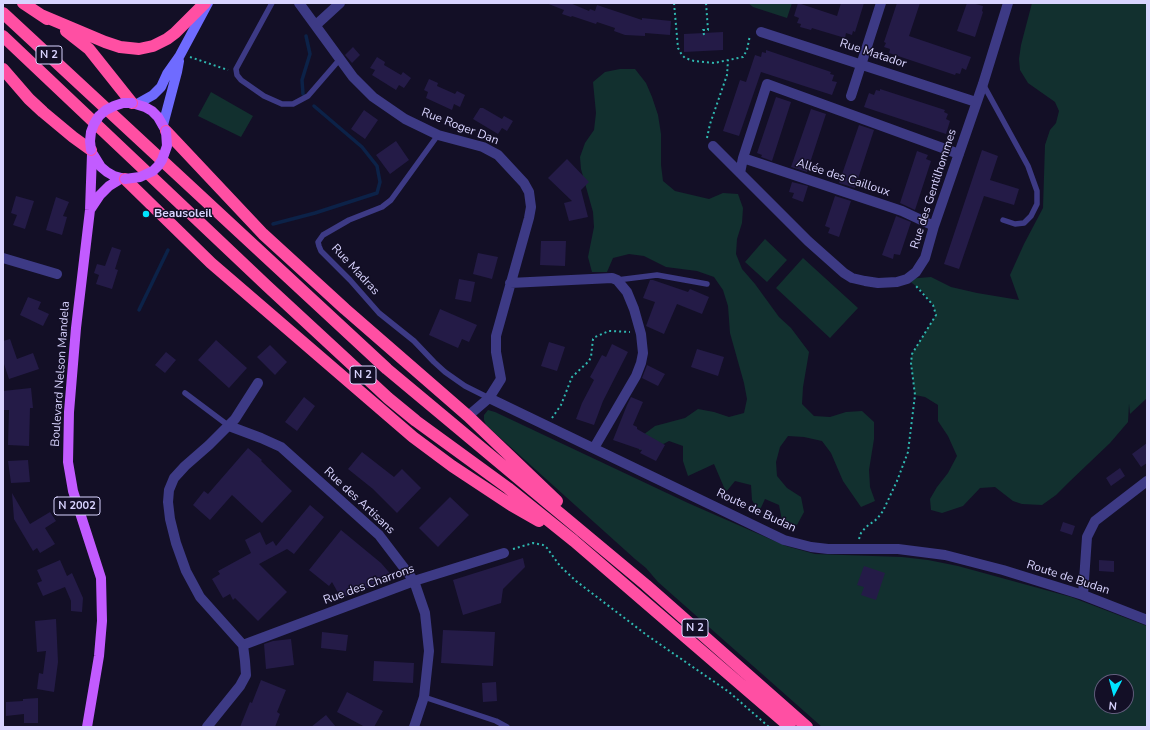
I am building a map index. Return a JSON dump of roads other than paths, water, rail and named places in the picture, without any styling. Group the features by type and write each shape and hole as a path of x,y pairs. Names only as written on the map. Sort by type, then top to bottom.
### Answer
{"highway":[{"path":"23,3 85,45 134,103"},
{"path":"41,15 105,42 120,47 139,49 153,46 167,39 205,3"},
{"name":"N 2","path":"3,13 387,369 646,585 807,727"},
{"name":"N 2","path":"3,36 267,286 388,398 416,421 508,488 574,541 790,727"},
{"path":"3,69 43,112 92,152"},
{"path":"164,128 263,234 345,309 468,416 569,512 582,531"},
{"path":"123,179 211,263 413,437 452,466 511,505 574,541"}],"main road":[{"path":"123,103 134,103 152,111 164,128 167,146 165,153 158,166 140,177 123,179 110,174 101,167 92,152 90,141 91,132 99,116 106,110 123,103"},
{"name":"Boulevard Nelson Mandela","path":"87,727 102,621 100,578 73,491 68,462 69,412 76,328 90,210 92,152"},
{"name":"Boulevard Nelson Mandela","path":"90,210 100,195 109,186 123,179"}],"street":[{"path":"134,103 147,99 158,91 180,55 208,3"},
{"name":"Rue Roger Dan","path":"299,3 353,77 373,97 405,119 438,135 483,147 498,155 524,183 531,206 496,336 496,352 501,379 489,398"},
{"path":"316,25 340,3"},
{"path":"851,96 881,3"},
{"name":"Rue des Gentilhommes","path":"740,173 808,241 844,273 852,278 878,283 897,282 907,279 916,272 925,258 934,226 983,84 1008,3"},
{"name":"Rue Matador","path":"761,32 976,102"},
{"path":"164,128 180,55"},
{"path":"740,173 743,158 767,84 959,154"},
{"path":"713,146 740,173"},
{"name":"Allée des Cailloux","path":"743,158 902,211 934,226"},
{"path":"3,258 57,274"},
{"path":"510,282 605,278 617,280 627,292 641,334 643,353 639,370 594,448"},
{"path":"207,727 240,686 246,675 246,661 243,645 200,597 186,571 176,543 168,502 169,490 174,478 185,466 235,419 258,383"},
{"path":"468,416 489,398"},
{"name":"Route de Budan","path":"489,398 784,540 811,547 828,549 898,548 945,555 1003,570 1082,595 1147,620"},
{"name":"Rue des Artisans","path":"229,426 281,447 379,535 414,581 425,614 429,651 424,697 414,727"},
{"path":"1082,595 1087,537 1095,521 1147,481"},
{"name":"Rue des Charrons","path":"243,645 414,581 504,553"}],"lane":[{"path":"272,3 236,69 236,73 241,80 264,96 282,104 293,104 308,96 340,59"},
{"path":"983,84 1028,166 1037,191 1037,204 1031,216 1024,223 1015,224 1003,220"},
{"name":"Rue Madras","path":"438,135 391,200 382,207 349,220 323,235 318,242 321,251 350,280 379,313 408,336 445,372 465,386 489,398"},
{"path":"617,280 657,275 707,284"},
{"path":"184,393 229,426"},
{"path":"424,697 496,721 507,727"}],"waterway":[{"path":"303,94 302,80 310,54 306,36"},
{"path":"273,224 315,213 377,193 380,182 377,166 362,147 314,106"},
{"path":"139,310 168,250"}],"place":[{"name":"Beausoleil","path":"146,214"}]}
